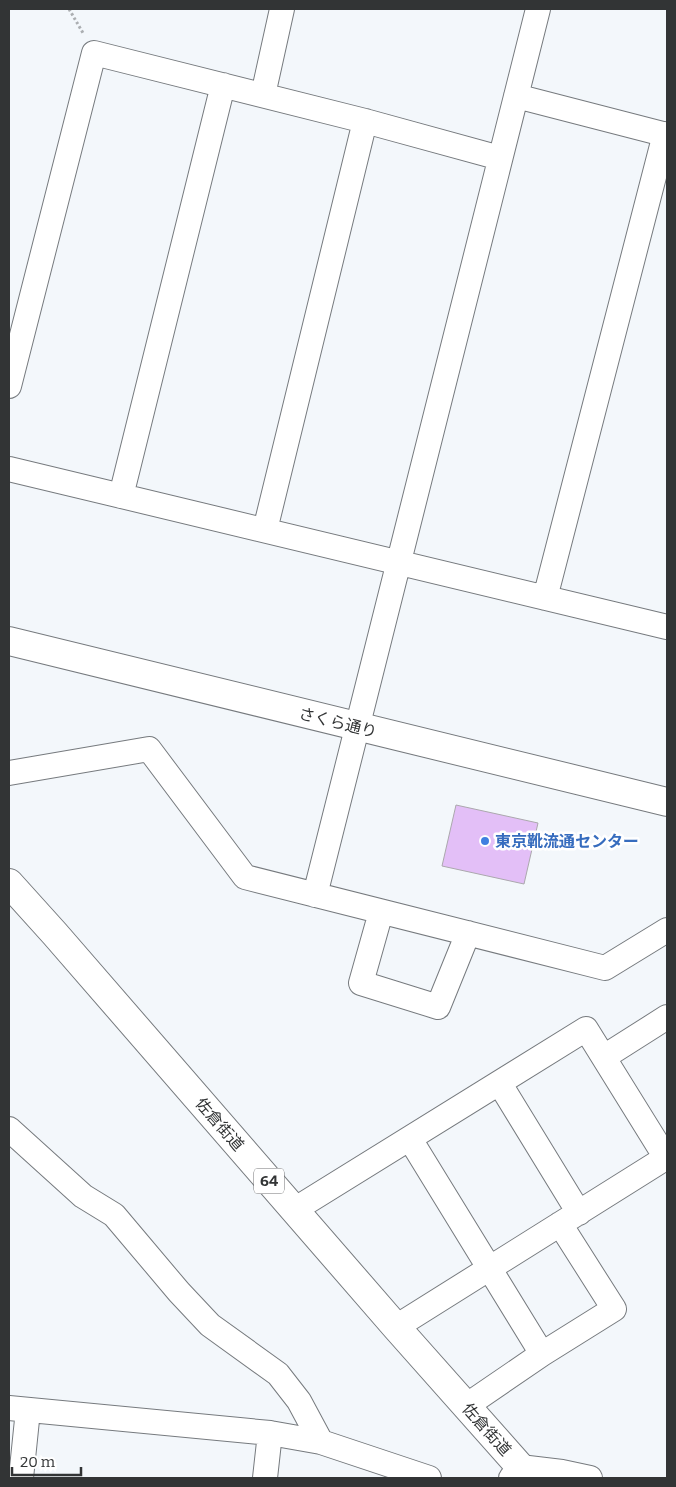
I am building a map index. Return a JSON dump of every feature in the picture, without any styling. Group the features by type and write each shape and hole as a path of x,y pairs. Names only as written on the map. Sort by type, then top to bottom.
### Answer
{"main road":[{"name":"さくら通り","path":"9,642 667,802"},
{"name":"佐倉街道","path":"9,883 466,1406 520,1475"}],"street":[{"path":"263,95 282,9"},
{"path":"315,895 538,9"},
{"path":"9,386 94,53 365,121 500,158"},
{"path":"121,496 223,85"},
{"path":"516,96 666,134 545,598"},
{"path":"265,530 365,121"},
{"path":"9,469 667,627"},
{"path":"9,773 149,749 245,877 605,968 667,930"},
{"path":"382,912 361,983 438,1007 468,933"},
{"path":"604,1058 667,1017"},
{"path":"294,1210 586,1029 667,1158 396,1327"},
{"path":"466,1406 614,1308 500,1084"},
{"path":"9,1128 83,1196 114,1216 210,1325 278,1374 299,1401 321,1442"},
{"path":"410,1139 542,1354"},
{"path":"21,1478 18,1409 270,1432 321,1442 429,1478"},
{"path":"265,1478 270,1432"},
{"path":"520,1475 562,1472 590,1478"}],"path":[{"path":"69,9 94,53"}],"building":[{"path":"456,805 538,823 524,884 442,866"}],"place":[{"name":"東京靴流通センター","path":"485,841"}]}
